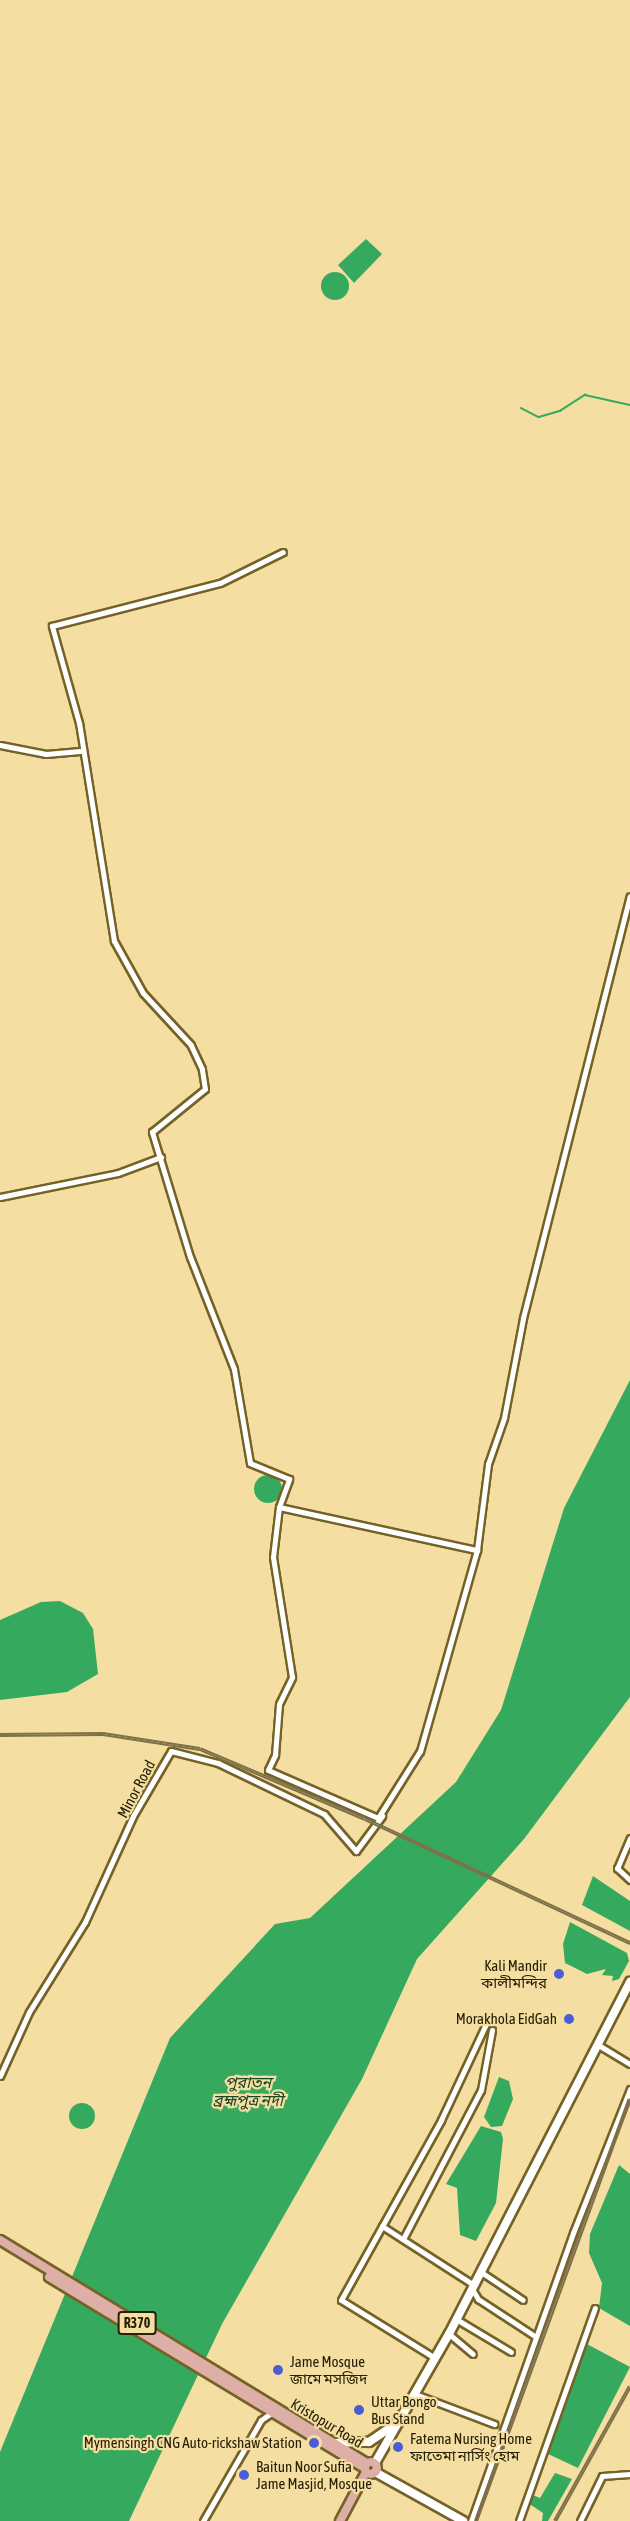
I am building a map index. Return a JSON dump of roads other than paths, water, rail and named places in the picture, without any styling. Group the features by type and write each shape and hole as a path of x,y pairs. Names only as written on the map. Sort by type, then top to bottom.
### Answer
{"main road":[{"path":"340,2521 401,2419 448,2334 600,2046 630,1982"},
{"name":"R370","path":"0,2240 271,2410"},
{"path":"0,2247 271,2410"},
{"name":"Kristopur Road","path":"271,2410 334,2443 370,2469"},
{"name":"Kristopur Road","path":"271,2410 463,2521"},
{"path":"334,2443 369,2442 401,2419"},
{"path":"345,2521 370,2469"}],"street":[{"path":"283,552 220,583 52,626 79,723 80,751 101,838 104,899 114,941 143,993 190,1045 205,1080 193,1102 152,1132 190,1257 234,1369 252,1467 288,1476 279,1507 273,1557 292,1677 279,1704 275,1755 268,1770 361,1813 378,1818 386,1809 420,1751 477,1550 488,1464 504,1418 523,1318 630,897"},
{"path":"0,745 46,754 80,751"},
{"path":"0,1197 118,1173 161,1157"},
{"path":"279,1507 477,1550"},
{"name":"Minor Road","path":"0,2076 29,2012 85,1922 134,1816 171,1751 218,1762 324,1814 356,1851 386,1809"},
{"path":"630,1838 617,1868 630,1880"},
{"path":"435,2358 341,2300 382,2226 486,2024"},
{"path":"403,2239 481,2090 492,2030"},
{"path":"600,2046 630,2064"},
{"path":"471,2521 536,2337 630,2089"},
{"path":"382,2226 473,2287 478,2300 536,2337"},
{"path":"481,2272 524,2300"},
{"path":"519,2521 595,2308"},
{"path":"456,2319 511,2352"},
{"path":"448,2334 473,2354"},
{"path":"415,2394 494,2424"},
{"path":"203,2521 261,2420 271,2410"},
{"path":"580,2521 602,2476 630,2474"}],"water":[{"path":"366,239 382,254 354,283 338,265"},
{"path":"335,272 345,276 349,286 345,296 335,300 325,296 321,286 325,276"},
{"name":"পুরাতন ব্রহ্মপুত্র নদী","path":"630,1380 630,1697 524,1839 417,1959 362,2079 222,2324 129,2521 0,2521 0,2452 170,2038 275,1924 310,1918 456,1782 501,1710 564,1508"},
{"path":"268,1475 278,1479 282,1489 278,1499 268,1503 258,1499 254,1489 258,1479"},
{"path":"60,1601 83,1613 93,1629 98,1674 67,1692 0,1700 0,1620 41,1602"},
{"path":"593,1876 630,1901 630,1931 582,1905"},
{"path":"570,1922 627,1953 629,1961 619,1979 612,1981 613,1976 602,1975 606,1969 587,1974 565,1963 563,1944"},
{"path":"499,2077 509,2081 513,2099 502,2126 491,2127 484,2117"},
{"path":"82,2103 91,2107 95,2116 91,2125 82,2129 73,2125 69,2116 73,2107"},
{"path":"481,2126 501,2132 503,2139 496,2203 476,2241 460,2235 457,2188 446,2184"},
{"path":"619,2165 630,2174 630,2326 599,2308 602,2283 589,2253 590,2234"},
{"path":"585,2343 630,2367 578,2468 548,2454"},
{"path":"555,2473 572,2479 548,2521 542,2521 543,2513 528,2503 533,2495 540,2498"}],"waterway":[{"path":"521,408 539,417 560,411 585,395 630,405"}],"railway":[{"path":"0,1735 103,1734 200,1749 365,1819 630,1943"},
{"path":"476,2521 630,2099"},
{"path":"555,2521 630,2386"}],"place":[{"name":"Kali Mandir কালীমন্দির","path":"559,1974"},
{"name":"Morakhola EidGah","path":"569,2019"},
{"name":"Jame Mosque জামে মসজিদ","path":"278,2370"},
{"name":"Uttar Bongo Bus Stand","path":"359,2410"},
{"name":"Mymensingh CNG Auto-rickshaw Station","path":"314,2443"},
{"name":"Fatema Nursing Home ফাতেমা নার্সিং হোম","path":"398,2447"},
{"name":"Baitun Noor Sufia Jame Masjid, Mosque","path":"244,2475"}]}
